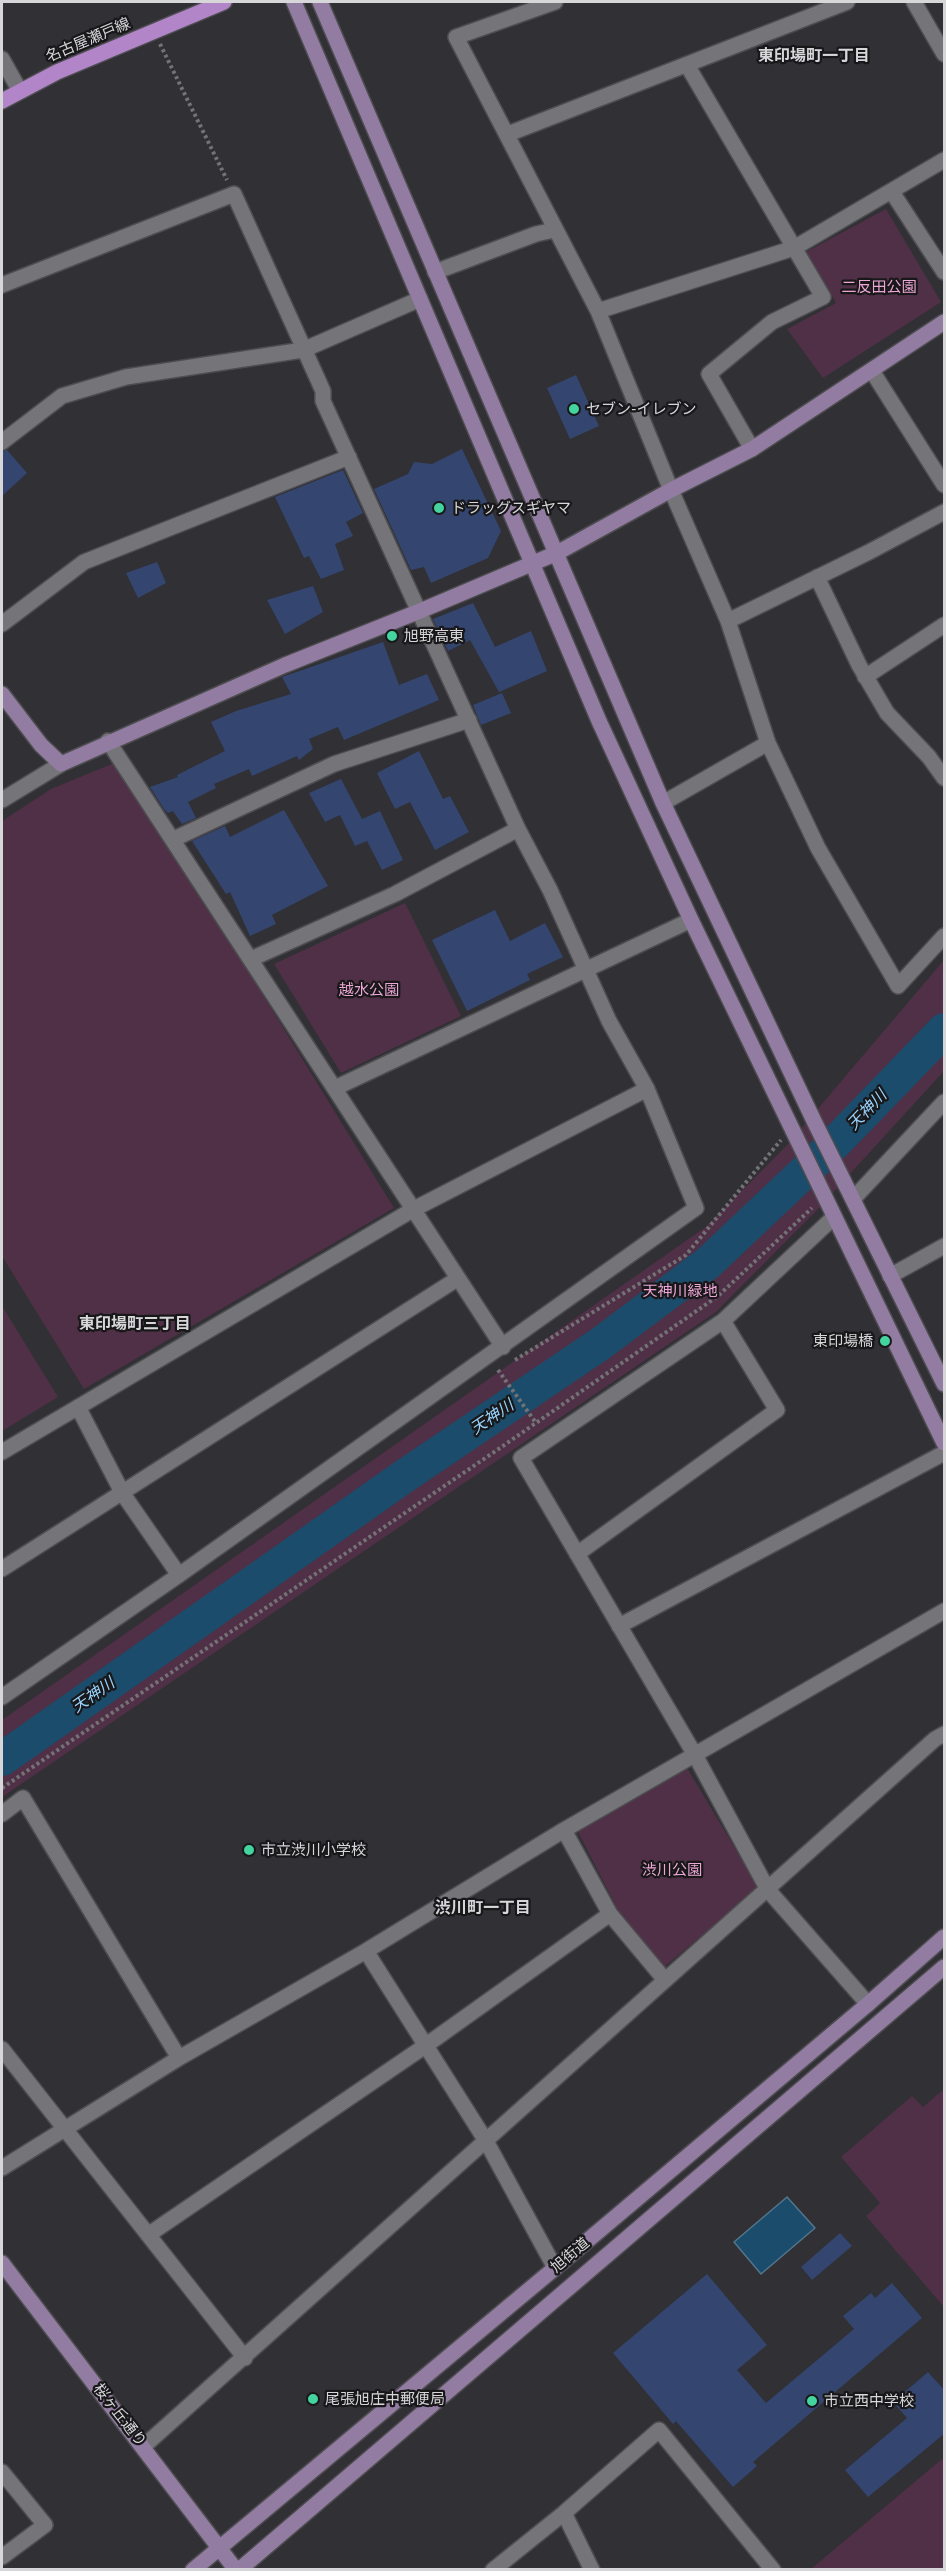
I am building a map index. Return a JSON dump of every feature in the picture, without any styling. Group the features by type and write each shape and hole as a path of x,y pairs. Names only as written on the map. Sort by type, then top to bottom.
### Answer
{"main road":[{"name":"名古屋瀬戸線","path":"2,101 57,72 224,2"}],"street":[{"path":"294,2 599,721 823,1196 945,1443"},
{"path":"320,2 663,803 814,1121 945,1384"},
{"path":"555,2 456,37 598,311 671,490 728,621 768,743 818,848 898,986 945,936"},
{"path":"508,134 847,2"},
{"path":"914,2 945,54"},
{"path":"2,59 20,91"},
{"path":"687,65 823,297 772,322 709,374 752,449"},
{"path":"598,311 794,248 945,160"},
{"path":"892,192 945,272"},
{"path":"2,285 234,194 323,391 323,401 518,829 550,890 609,1021 647,1089 696,1209 179,1575 2,1697"},
{"path":"435,272 536,234 554,230"},
{"path":"2,442 62,396 126,377 303,350 420,300"},
{"path":"2,800 61,764 108,741 556,553 752,449 945,322"},
{"path":"872,371 945,485"},
{"path":"2,624 84,562 349,457"},
{"path":"728,621 945,512"},
{"path":"817,577 865,676 887,713 929,757 945,778"},
{"path":"865,676 945,625"},
{"path":"2,694 41,745 61,764"},
{"path":"174,839 334,764 469,720"},
{"path":"108,741 503,1347"},
{"path":"663,803 768,743"},
{"path":"251,959 395,894 518,829"},
{"path":"335,1088 441,1040 691,920"},
{"path":"2,1452 414,1209 647,1089"},
{"path":"853,1199 945,1102"},
{"path":"834,1217 723,1321 521,1458 695,1755 768,1890 868,2004"},
{"path":"890,1276 945,1246"},
{"path":"2,1569 457,1279"},
{"path":"576,1554 777,1410 723,1321"},
{"path":"78,1407 123,1494 179,1575"},
{"path":"619,1626 945,1453"},
{"path":"2,2168 179,2058 366,1950 564,1830 945,1611"},
{"path":"144,2446 935,1739 945,1734"},
{"path":"2,1814 23,1798 179,2058"},
{"path":"564,1830 610,1914 664,1980"},
{"path":"147,2235 425,2046 610,1914"},
{"name":"旭街道","path":"193,2570 555,2268 945,1937"},
{"path":"366,1950 486,2141 555,2268"},
{"name":"旭街道","path":"237,2570 945,1967"},
{"path":"2,2049 245,2358"},
{"name":"桜ヶ丘通り","path":"2,2263 237,2570"},
{"path":"494,2570 564,2513 659,2430 773,2570"},
{"path":"2,2472 45,2525 2,2557"},
{"path":"564,2513 592,2570"}],"path":[{"path":"154,31 234,194"},
{"path":"2,1788 718,1296 823,1196"},
{"path":"498,1370 536,1423"}],"green space":[{"name":"二反田公園","path":"886,209 941,302 823,378 787,329 836,303 806,252"},
{"path":"119,761 394,1208 84,1389 2,1256 2,821 51,789"},
{"name":"越水公園","path":"405,903 461,1016 341,1073 274,964"},
{"name":"天神川緑地","path":"944,960 944,1071 817,1210 716,1312 2,1797 2,1720 707,1226 788,1144"},
{"path":"2,1306 58,1397 2,1431"},
{"name":"渋川公園","path":"687,1768 759,1888 664,1967 618,1910 578,1832"},
{"path":"944,2089 944,2307 866,2216 880,2203 841,2157 912,2096 923,2107"},
{"path":"942,2459 944,2463 944,2569 811,2569"}],"water":[{"path":"787,2197 815,2228 761,2274 734,2242"}],"building":[{"name":"セブン-イレブン","path":"576,375 599,426 570,439 547,388"},
{"path":"462,449 501,531 488,558 431,583 424,567 411,570 374,489 408,474 414,462 432,464"},
{"path":"7,450 27,473 2,496 2,452"},
{"path":"343,470 363,513 346,522 353,536 335,544 344,570 321,579 309,556 304,558 275,497"},
{"path":"157,562 166,583 138,598 126,573"},
{"path":"313,586 323,612 285,634 267,600"},
{"path":"473,603 495,647 531,631 547,671 499,692 470,640 448,651 433,619"},
{"path":"383,642 399,685 427,674 439,700 344,740 338,727 309,739 313,749 299,760 297,756 252,776 249,769 214,784 216,788 188,802 196,818 182,824 173,811 168,813 164,809 150,787 178,777 177,775 225,751 211,722 236,711 291,694 282,677"},
{"path":"502,693 511,713 481,725 473,705"},
{"path":"419,751 443,799 450,796 469,832 435,850 410,802 395,809 377,773"},
{"path":"341,779 362,819 380,811 403,860 382,870 367,841 355,846 340,815 325,822 309,793"},
{"path":"284,810 328,886 272,915 276,924 250,936 230,892 226,894 192,841 225,826 230,837"},
{"path":"495,910 510,941 545,923 563,957 527,974 530,980 467,1011 432,940"},
{"path":"840,2233 852,2246 812,2280 801,2267"},
{"path":"707,2274 767,2345 737,2370 766,2403 854,2329 843,2316 871,2293 875,2298 892,2283 922,2318 753,2462 757,2466 733,2487 676,2421 673,2424 613,2353"},
{"path":"928,2372 945,2391 945,2433 868,2497 845,2470 907,2418 893,2402"}],"waterway":[{"name":"天神川","path":"2,1759 406,1475 600,1344 708,1263 836,1142 944,1030"}],"place":[{"name":"セブン-イレブン","path":"574,409"},
{"name":"ドラッグスギヤマ","path":"439,508"},
{"name":"旭野高東","path":"392,636"},
{"name":"東印場橋","path":"885,1341"},
{"name":"市立渋川小学校","path":"249,1850"},
{"name":"尾張旭庄中郵便局","path":"313,2399"},
{"name":"市立西中学校","path":"812,2401"}],"district":[{"name":"東印場町一丁目","path":"814,56"},
{"name":"東印場町三丁目","path":"135,1324"},
{"name":"渋川町一丁目","path":"483,1908"}]}
